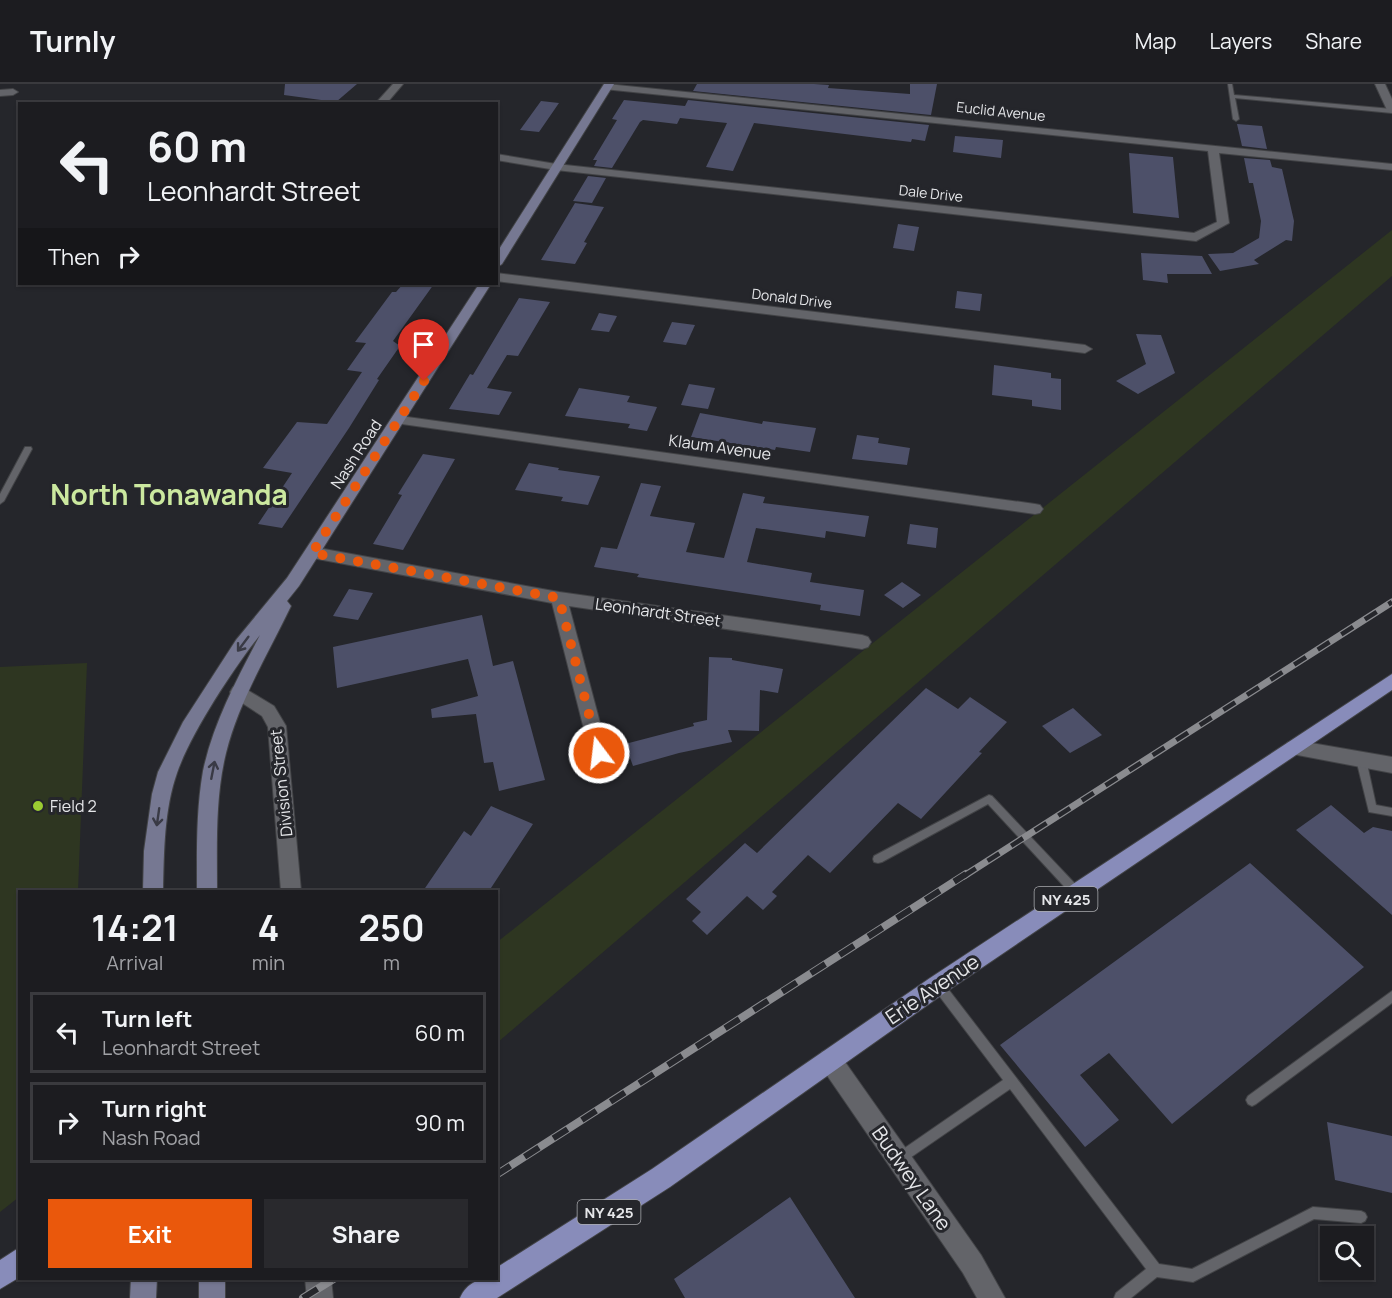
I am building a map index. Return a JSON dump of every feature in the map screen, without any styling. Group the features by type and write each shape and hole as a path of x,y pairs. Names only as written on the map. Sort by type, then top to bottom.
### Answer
{"main road":[{"path":"498,261 608,86"},
{"name":"Nash Road","path":"294,582 400,420 484,285"},
{"path":"207,890 209,790 217,753 239,692 294,582"},
{"path":"153,890 158,815 168,772 179,747 242,645 294,582"},
{"name":"Erie Avenue","path":"473,1298 603,1216 938,985 1392,681"},
{"path":"0,1276 18,1262"},
{"path":"143,1298 144,1280"},
{"path":"212,1280 212,1298"}],"street":[{"path":"382,102 398,84"},
{"path":"1380,84 1392,111"},
{"name":"Euclid Avenue","path":"608,86 1392,167"},
{"path":"0,93 13,92"},
{"name":"Dale Drive","path":"556,167 1196,237 1223,223 1213,147"},
{"path":"498,157 556,167"},
{"name":"Donald Drive","path":"498,277 1084,349"},
{"name":"Klaum Avenue","path":"400,420 1035,509"},
{"name":"Leonhardt Street","path":"312,553 559,598 862,642"},
{"path":"559,598 599,753"},
{"name":"Division Street","path":"239,692 268,711 277,726 291,890"},
{"path":"1294,748 1392,765"},
{"name":"Budwey Lane","path":"830,1060 972,1264 992,1298"},
{"path":"318,1280 320,1298"}],"lane":[{"path":"1230,84 1236,119"},
{"path":"1232,96 1392,111"},
{"path":"0,501 28,449"},
{"path":"1361,759 1372,808 1392,812"},
{"path":"878,859 989,799 1076,892"},
{"path":"938,985 1155,1270 1192,1276 1313,1213 1361,1217"},
{"path":"1252,1100 1392,996"},
{"path":"898,1159 1012,1081"},
{"path":"1121,1298 1155,1270"}],"green space":[{"path":"1392,230 1392,276 498,1042 498,941"},
{"name":"Field 2","path":"87,663 78,890 18,890 18,1198 0,1212 0,667"}],"building":[{"path":"285,84 357,84 336,102 284,95"},
{"path":"697,84 814,84 829,85 828,88 910,94 910,84 937,84 931,115 693,91"},
{"path":"624,100 685,106 688,100 929,125 925,141 912,139 911,142 754,123 733,171 706,167 727,123 680,118 677,124 643,120 612,168 594,166 597,160 593,160 617,120 612,119"},
{"path":"541,101 559,103 539,132 520,130"},
{"path":"1237,124 1262,126 1267,149 1242,146"},
{"path":"955,136 1003,140 1001,158 953,152"},
{"path":"1129,153 1173,157 1179,218 1133,213"},
{"path":"1244,158 1270,160 1272,167 1282,169 1294,221 1292,241 1286,240 1254,260 1259,264 1220,271 1208,254 1233,253 1259,238 1261,221 1253,183 1249,183"},
{"path":"588,176 606,178 592,203 573,201"},
{"path":"575,203 604,207 584,242 587,243 575,264 541,260"},
{"path":"898,224 919,227 914,251 893,248"},
{"path":"1141,253 1202,256 1212,274 1167,274 1168,283 1143,280"},
{"path":"402,285 433,285 393,341 400,346 377,379 379,380 349,428 282,528 258,524 292,473 263,468 297,422 327,424 362,372 347,370 366,343 355,342 392,292 396,292"},
{"path":"957,291 982,294 980,311 955,308"},
{"path":"519,298 550,302 518,356 507,355 487,388 512,392 499,415 449,409 470,374 473,375"},
{"path":"599,313 617,316 609,332 591,330"},
{"path":"672,322 695,325 686,345 663,342"},
{"path":"1136,334 1161,335 1175,373 1138,394 1116,381 1146,364"},
{"path":"994,365 1051,373 1051,378 1061,379 1061,410 1032,406 1032,400 992,395"},
{"path":"689,384 715,388 708,409 681,405"},
{"path":"579,388 630,396 627,402 657,407 647,431 628,428 630,424 565,416"},
{"path":"700,413 762,424 763,421 816,428 810,452 776,447 775,450 691,437"},
{"path":"857,435 879,438 878,443 910,448 907,465 852,459"},
{"path":"423,454 455,459 403,550 373,544 402,495 398,494"},
{"path":"529,463 600,476 588,505 561,501 563,497 515,490"},
{"path":"641,483 661,486 650,516 695,523 686,552 724,558 743,493 765,497 763,503 869,516 865,537 826,531 825,538 756,528 747,562 812,573 810,582 864,590 860,616 820,610 821,605 637,577 639,574 594,567 601,547 617,549"},
{"path":"910,524 938,528 936,548 907,544"},
{"path":"902,582 921,595 903,608 884,595"},
{"path":"349,589 373,593 358,620 333,616"},
{"path":"482,615 493,666 513,661 545,780 499,791 493,762 484,763 476,714 432,718 431,709 478,696 468,659 337,688 333,647"},
{"path":"709,657 732,658 732,660 783,669 778,693 760,690 759,731 728,730 732,742 633,766 625,744 694,726 693,723 707,720"},
{"path":"926,688 958,709 970,697 1007,722 979,752 982,753 921,819 898,803 830,873 808,855 772,892 777,896 763,910 747,896 707,935 692,921 701,912 686,899 745,843 757,853"},
{"path":"1073,708 1102,735 1070,753 1042,726"},
{"path":"1331,805 1364,833 1373,827 1392,831 1392,915 1296,830"},
{"path":"491,806 533,824 490,890 424,890 464,831 471,836"},
{"path":"1250,863 1364,967 1172,1124 1109,1053 1080,1075 1119,1120 1085,1147 1000,1045"},
{"path":"1327,1122 1392,1136 1392,1193 1335,1180"},
{"path":"790,1197 855,1298 685,1298 674,1279"}],"railway":[{"path":"964,876 1392,602"},
{"path":"498,1174 966,874"},
{"path":"303,1298 332,1280"}],"place":[{"name":"Field 2","path":"38,806"}],"district":[{"name":"North Tonawanda","path":"169,494"}],"route":[{"path":"424,381 312,553 559,598 599,753"}]}
